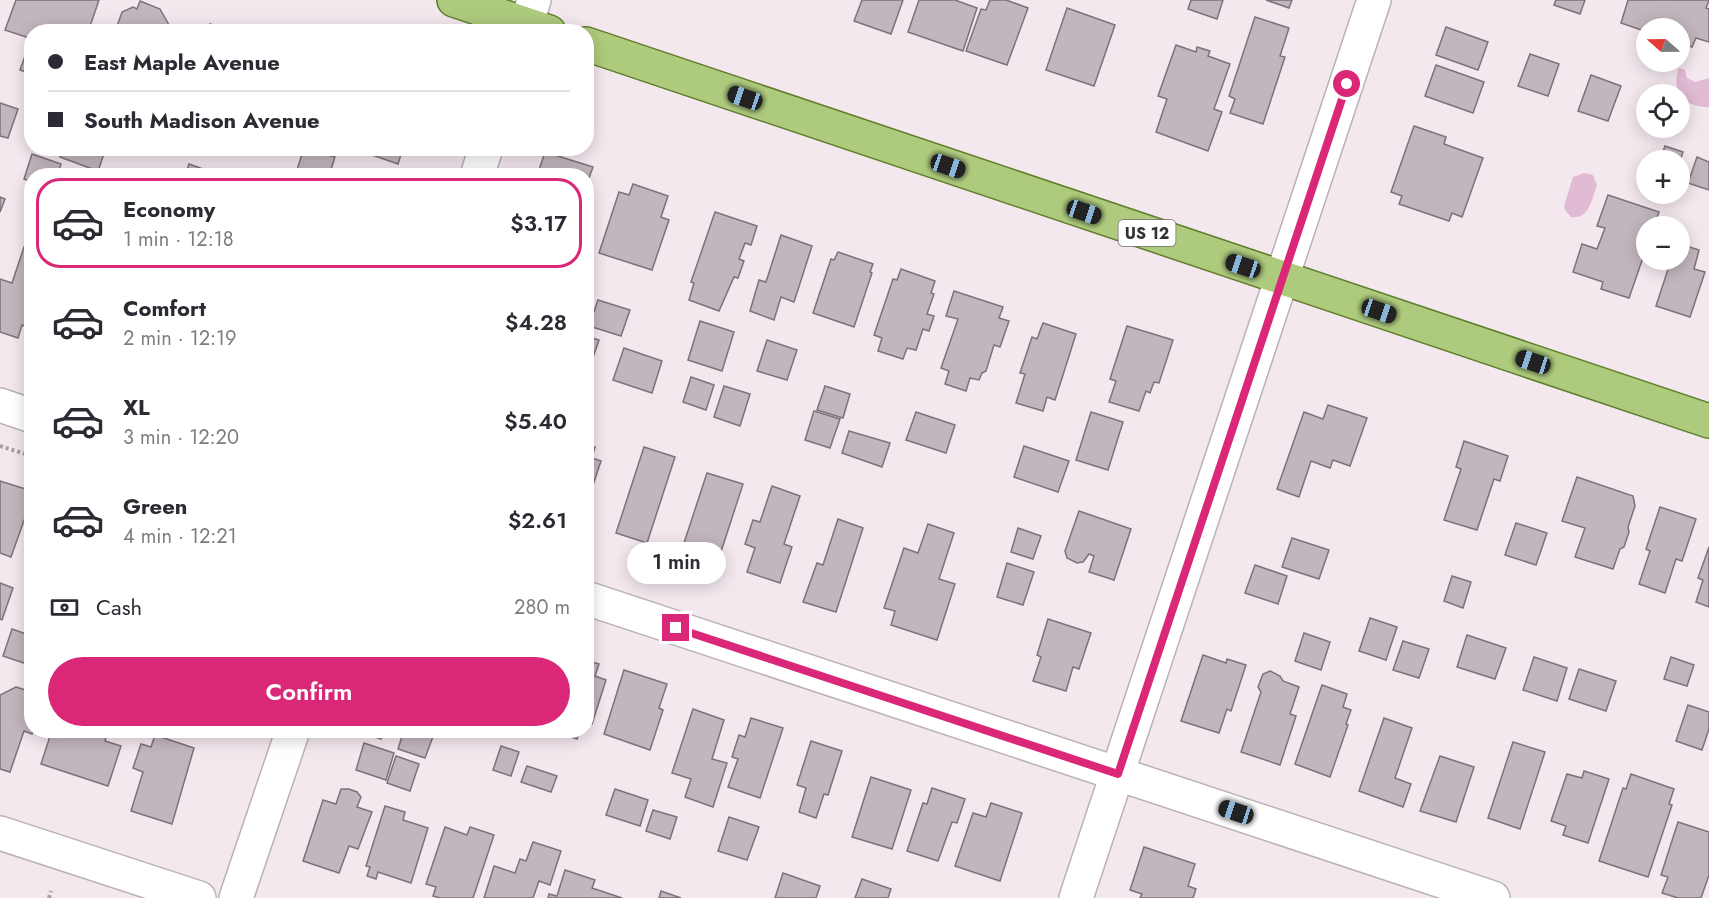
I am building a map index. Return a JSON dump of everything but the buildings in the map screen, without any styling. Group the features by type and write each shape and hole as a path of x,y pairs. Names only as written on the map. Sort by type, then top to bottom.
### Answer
{"main road":[{"path":"454,0 534,22"},
{"name":"US 12","path":"594,47 1709,421"}],"street":[{"path":"1076,898 1374,0"},
{"path":"0,405 24,413"},
{"path":"594,601 1493,898"},
{"path":"236,898 290,738"},
{"path":"0,833 199,898"}],"path":[{"path":"0,446 24,454"},
{"path":"49,898 51,891"}],"shaded area":[{"path":"1678,72 1686,72 1687,78 1695,82 1709,78 1709,107 1700,107 1690,103 1690,84 1677,84"},
{"path":"1584,173 1593,175 1597,185 1586,212 1577,217 1571,217 1564,206 1573,177"}],"route":[{"path":"676,628 1118,774 1347,84"}]}
